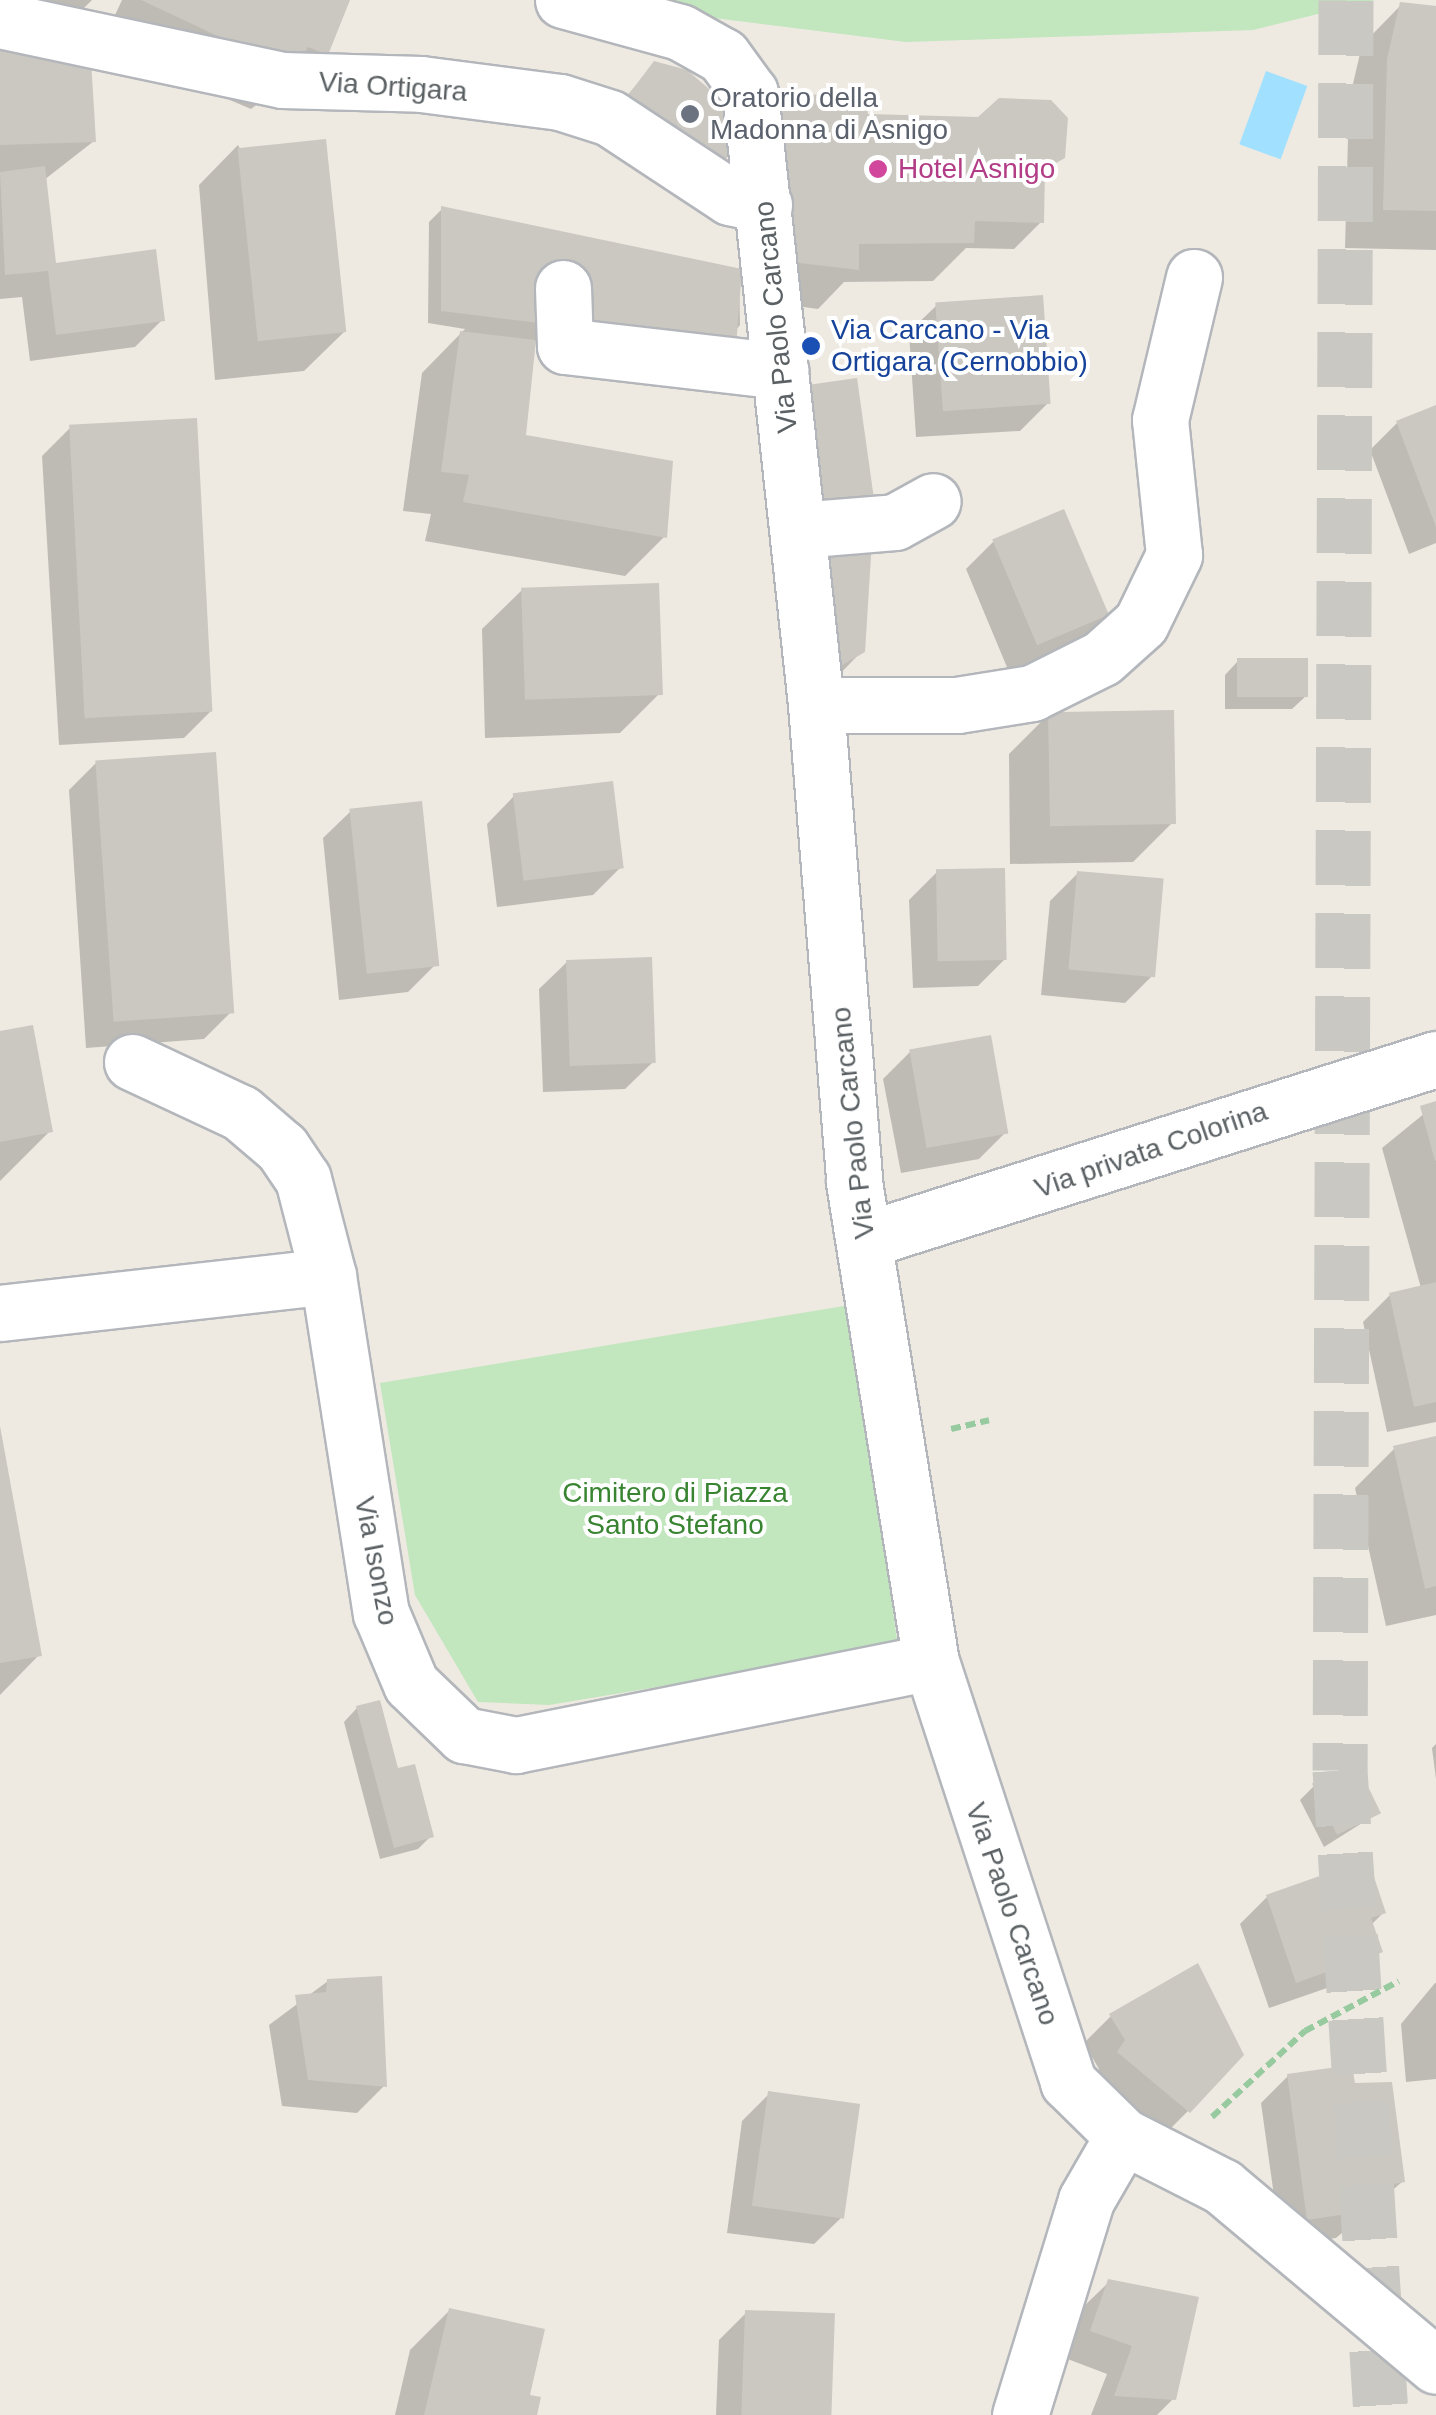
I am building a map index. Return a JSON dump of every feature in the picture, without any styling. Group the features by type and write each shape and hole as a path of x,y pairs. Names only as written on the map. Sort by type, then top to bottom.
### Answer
{"street":[{"name":"Via Paolo Carcano","path":"563,0 680,32 734,70 750,93 816,705 865,1240 931,1662 1068,2082 1145,2148 1223,2187 1436,2366"},
{"name":"Via Ortigara","path":"0,20 282,80 422,84 560,102 610,118 730,197 764,205"},
{"path":"816,705 957,704 1032,693 1102,658 1141,622 1174,555 1160,420 1194,277"},
{"path":"564,288 565,346 782,371"},
{"path":"798,530 896,522 933,501"},
{"name":"Via privata Colorina","path":"865,1240 1436,1059"},
{"name":"Via Isonzo","path":"132,1062 240,1113 282,1148 303,1179 328,1276 382,1613 411,1684 464,1735 516,1745 931,1662"},
{"path":"0,1313 328,1276"},
{"path":"1020,2415 1086,2200 1145,2148"}],"path":[{"path":"1145,2148 1306,2031 1398,1981"}],"green space":[{"path":"656,0 1375,0 1253,30 906,42 690,15"},
{"name":"Cimitero di Piazza Santo Stefano","path":"850,1305 898,1647 549,1705 478,1702 415,1595 380,1383"}],"water":[{"path":"1266,71 1307,86 1281,159 1239,144"}],"building":[{"path":"141,0 350,0 328,55 308,47 292,71"},
{"path":"1400,2 1436,6 1436,211 1383,210 1387,59"},
{"path":"0,37 90,44 96,142 0,145"},
{"name":"Oratorio della Madonna di Asnigo","path":"654,61 687,70 752,126 720,166 623,102"},
{"name":"Hotel Asnigo","path":"863,90 868,114 978,117 999,98 1051,100 1068,118 1065,158 1045,169 1044,223 975,221 974,243 859,244 859,270 791,262 770,99"},
{"path":"326,139 346,332 258,341 237,148"},
{"path":"45,166 56,263 156,249 165,321 56,335 48,271 5,275 0,172"},
{"path":"441,206 742,269 736,347 441,311"},
{"path":"1043,295 1051,404 943,411 935,303"},
{"path":"460,331 536,340 526,435 673,461 667,538 463,502 469,475 441,472"},
{"path":"857,378 875,509 826,516 807,385"},
{"path":"1436,405 1436,527 1396,421"},
{"path":"197,418 212,712 85,718 69,425"},
{"path":"1064,509 1109,615 1037,645 992,539"},
{"path":"872,540 865,652 823,676 826,546"},
{"path":"659,583 663,695 525,700 521,588"},
{"path":"1237,658 1308,658 1308,697 1237,697"},
{"path":"1174,710 1176,824 1050,826 1048,712"},
{"path":"216,752 234,1013 114,1022 95,760"},
{"path":"613,781 624,868 523,881 513,793"},
{"path":"422,801 439,966 367,974 349,809"},
{"path":"1005,868 1007,960 938,961 936,869"},
{"path":"1077,871 1164,879 1155,977 1068,970"},
{"path":"652,957 656,1063 570,1066 566,960"},
{"path":"33,1025 53,1132 0,1142 0,1031"},
{"path":"991,1035 1008,1133 927,1148 909,1049"},
{"path":"1436,1101 1436,1160 1435,1161 1420,1106"},
{"path":"1436,1282 1436,1402 1414,1407 1389,1293"},
{"path":"0,1426 42,1656 0,1663"},
{"path":"1436,1436 1436,1586 1425,1589 1393,1446"},
{"path":"380,1700 398,1768 415,1764 434,1837 394,1848 356,1706"},
{"path":"1356,1762 1381,1813 1337,1835 1312,1783"},
{"path":"1368,1859 1386,1913 1371,1918 1383,1952 1296,1983 1266,1895"},
{"path":"1198,1963 1244,2055 1190,2113 1117,2052 1125,2040 1109,2014"},
{"path":"382,1976 387,2087 308,2080 295,1995 326,1992 327,1979"},
{"path":"1352,2065 1355,2083 1392,2082 1405,2182 1366,2189 1366,2211 1307,2220 1287,2074"},
{"path":"768,2091 860,2104 844,2219 752,2206"},
{"path":"1108,2279 1199,2297 1176,2400 1114,2396 1132,2346 1090,2331"},
{"path":"449,2308 545,2329 530,2395 541,2397 537,2415 424,2415"},
{"path":"745,2310 835,2313 831,2415 741,2415"}],"tunnel":[{"path":"1346,0 1340,1770 1381,2415"}],"place":[{"name":"Oratorio della Madonna di Asnigo","path":"690,114"},
{"name":"Hotel Asnigo","path":"878,169"},
{"name":"Via Carcano - Via Ortigara (Cernobbio)","path":"811,346"}]}
